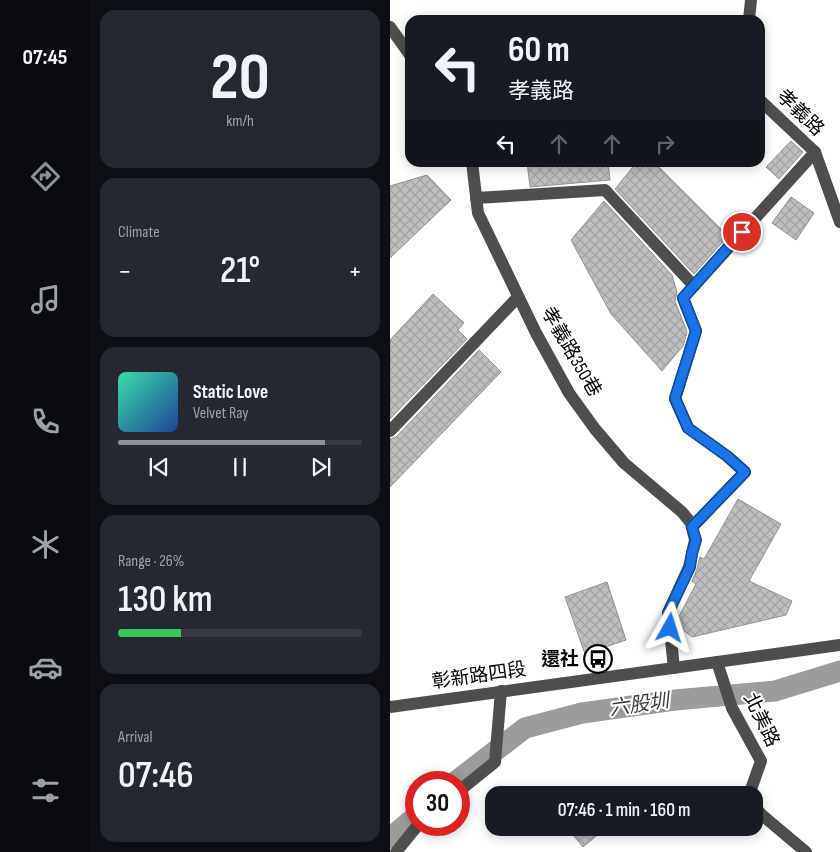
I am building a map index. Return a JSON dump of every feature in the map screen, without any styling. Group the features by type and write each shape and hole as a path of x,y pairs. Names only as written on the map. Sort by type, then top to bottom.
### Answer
{"street":[{"path":"750,15 751,0"},
{"path":"390,27 405,48"},
{"name":"孝義路","path":"692,527 745,472 727,456 688,428 675,398 696,331 683,298 815,152 765,105"},
{"path":"815,152 840,222"},
{"name":"孝義路350巷","path":"473,167 478,213 536,333 570,393 595,429 624,463 682,512 692,527"},
{"path":"476,198 605,190 694,286"},
{"path":"390,431 518,297"},
{"path":"674,668 668,613 690,567 696,540 692,527"},
{"name":"彰新路四段","path":"390,707 840,645"},
{"name":"北美路","path":"717,662 732,708 761,761 752,786"},
{"path":"470,782 495,762 501,692"},
{"path":"763,816 806,852"},
{"path":"396,852 409,836"}],"building":[{"path":"791,141 803,152 779,179 766,167"},
{"path":"528,167 609,167 610,180 530,187"},
{"path":"633,167 659,167 728,236 694,274 615,189"},
{"path":"427,175 451,200 390,258 390,186"},
{"path":"791,197 814,213 796,240 772,223"},
{"path":"604,201 672,275 677,292 675,301 687,332 683,346 662,371 611,314 571,240"},
{"path":"433,294 464,323 458,330 467,339 390,419 390,340"},
{"path":"479,350 501,372 390,487 390,439 396,437"},
{"path":"738,499 781,524 749,581 792,601 786,615 692,637 678,626 677,620 696,584 692,581 700,557 704,559"},
{"path":"607,582 626,640 585,654 565,597"},
{"path":"574,836 596,836 583,847"}],"waterway":[{"name":"六股圳","path":"469,771 525,728 582,713 675,700 775,691 840,671"},
{"name":"六股圳","path":"390,838 405,825"}],"place":[{"name":"還社","path":"598,659"}],"route":[{"path":"670,628 668,613 690,567 696,540 692,527 745,472 727,456 688,428 675,398 696,331 683,298 742,232"}]}
